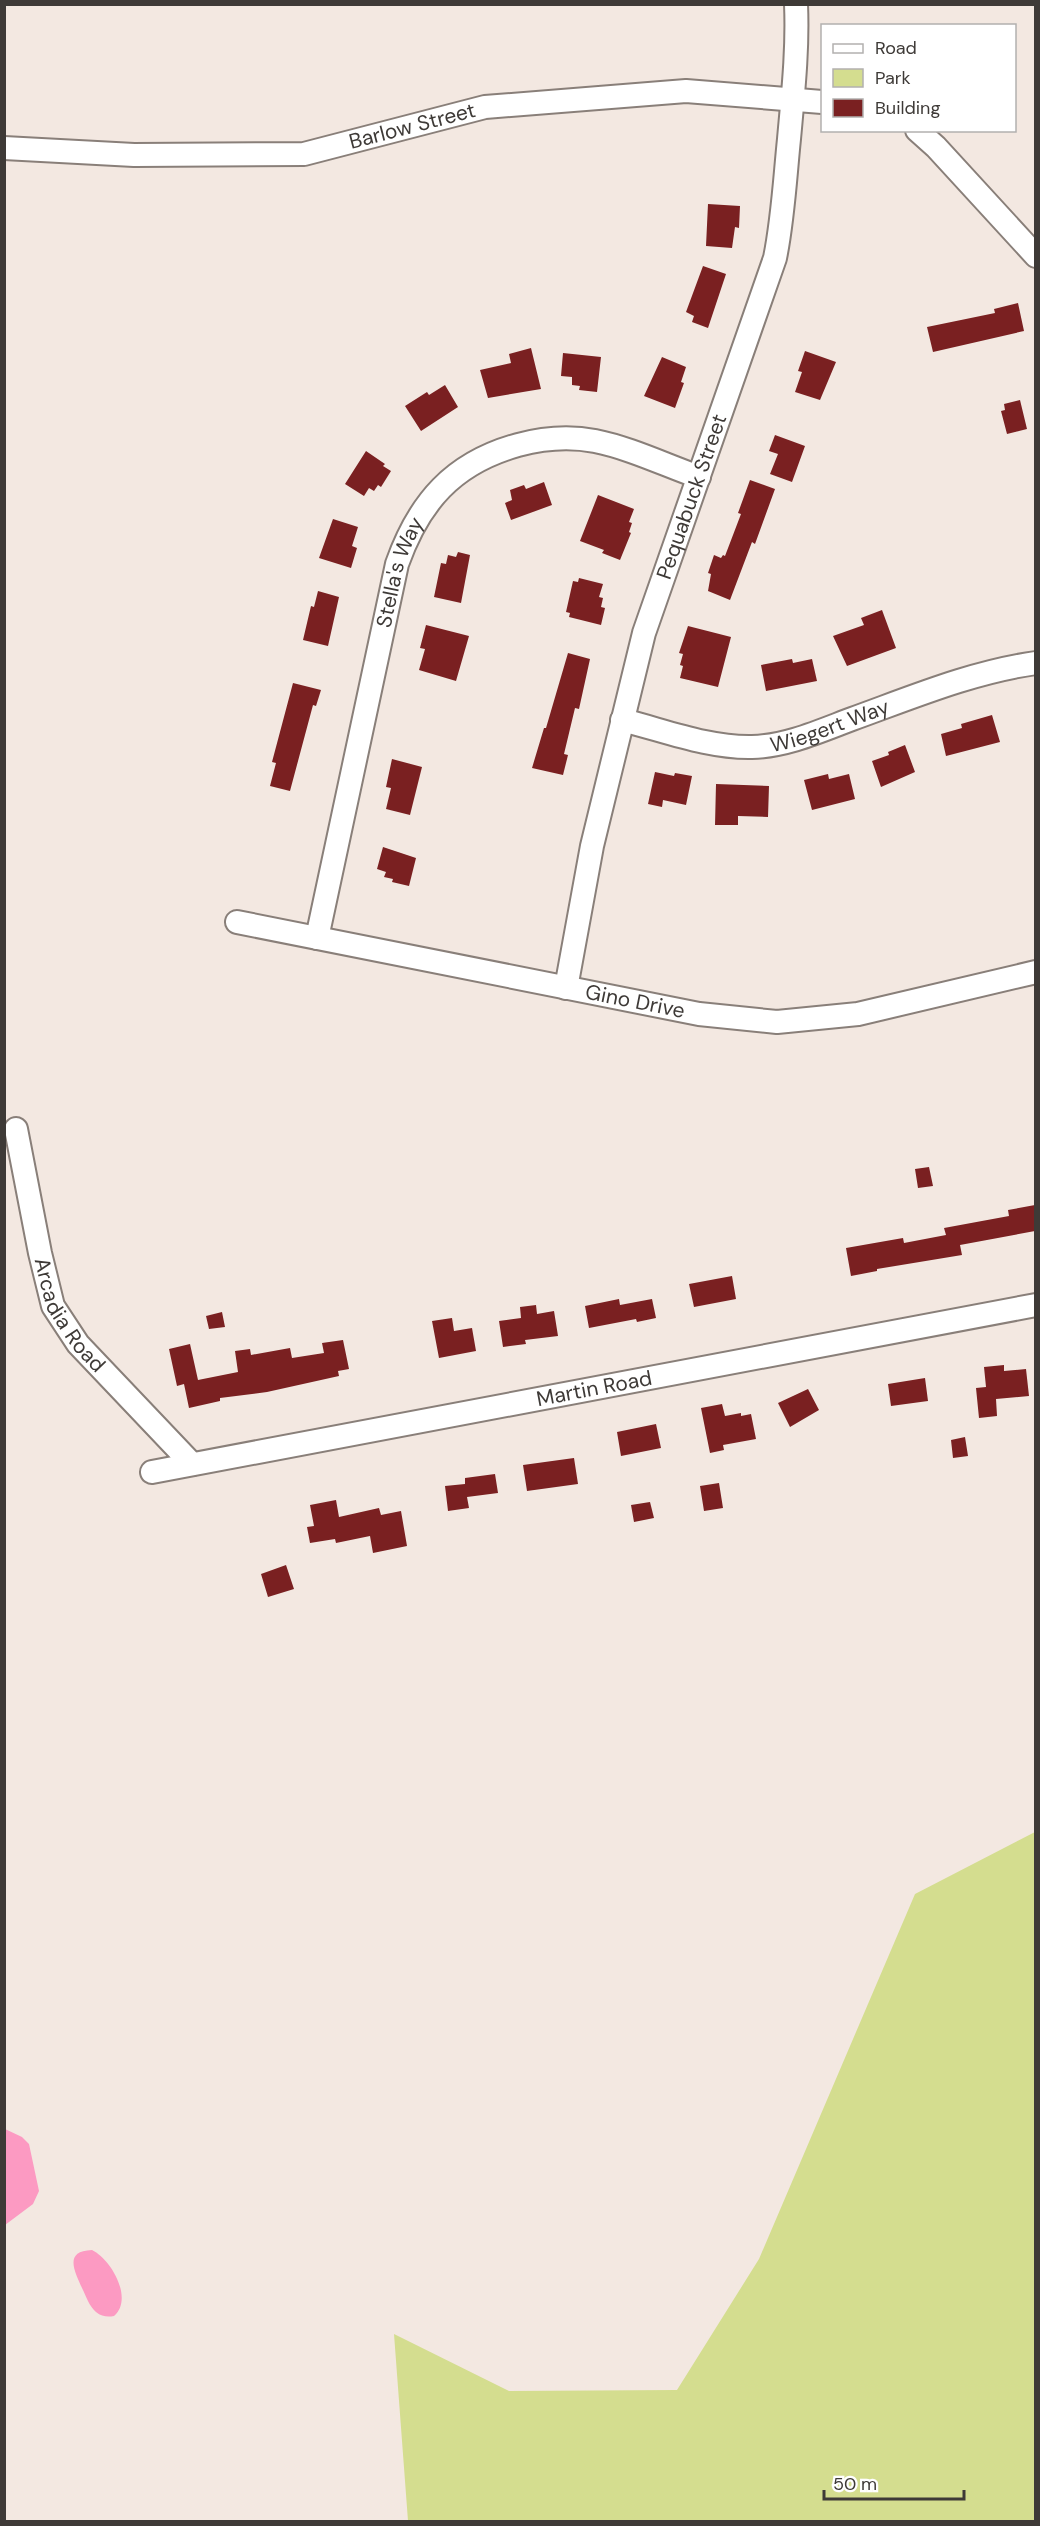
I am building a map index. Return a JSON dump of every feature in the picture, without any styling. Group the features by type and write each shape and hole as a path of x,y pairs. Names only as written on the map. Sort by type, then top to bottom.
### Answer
{"street":[{"name":"Pequabuck Street","path":"566,988 592,846 644,633 775,258 781,221 792,100 796,51 796,4"},
{"name":"Barlow Street","path":"4,148 134,155 304,154 485,106 686,91 821,102"},
{"path":"919,132 936,147 1035,256"},
{"name":"Stella's Way","path":"317,938 397,564 414,524 433,496 450,479 474,462 506,448 547,439 566,438 598,442 699,477"},
{"name":"Wiegert Way","path":"622,720 722,744 741,747 768,745 812,734 982,672 1035,663"},
{"name":"Gino Drive","path":"237,922 699,1014 777,1022 858,1014 1035,972"},
{"name":"Arcadia Road","path":"16,1129 40,1252 53,1305 78,1344 192,1464"},
{"name":"Martin Road","path":"152,1472 1035,1305"}],"green space":[{"path":"1035,1832 1035,2521 408,2521 394,2334 509,2391 677,2390 759,2259 915,1894"}],"shaded area":[{"path":"5,2129 22,2137 29,2144 39,2191 33,2204 5,2225"},
{"path":"92,2250 113,2270 118,2280 122,2300 120,2309 114,2316 103,2316 94,2310 76,2275 74,2258 83,2251"}],"building":[{"path":"708,204 740,206 739,228 735,227 732,248 706,246"},
{"path":"703,266 726,274 708,328 692,322 694,316 686,312"},
{"path":"1018,303 1024,331 933,352 927,327 995,313 994,309"},
{"path":"531,348 541,389 488,398 480,370 511,363 509,354"},
{"path":"805,351 836,362 820,400 795,392 802,372 798,371"},
{"path":"563,353 601,357 597,392 579,390 580,386 572,385 572,377 561,376"},
{"path":"662,357 686,367 681,382 684,383 675,408 644,396"},
{"path":"445,385 458,407 421,431 405,406 427,392 429,395"},
{"path":"1020,400 1027,429 1007,434 1001,411 1005,410 1004,404"},
{"path":"775,435 805,446 792,482 770,474 778,454 769,451"},
{"path":"366,451 391,471 381,487 378,485 374,491 369,488 364,496 345,484"},
{"path":"750,480 775,489 755,544 752,542 730,600 708,591 711,574 708,573 714,555 721,558 725,556 741,514 738,513"},
{"path":"544,482 552,505 511,520 505,503 512,500 510,490 524,485 526,489"},
{"path":"598,495 634,509 629,522 632,523 629,532 631,533 620,560 602,553 604,550 580,541"},
{"path":"333,519 358,527 352,546 357,548 351,568 319,558"},
{"path":"458,552 470,555 461,603 434,597 441,563 446,564 448,555 456,557"},
{"path":"579,578 603,584 599,597 603,598 601,607 605,608 601,625 569,617 570,613 566,612 573,581 578,582"},
{"path":"318,591 339,597 328,646 303,640 311,606 314,607"},
{"path":"882,610 896,648 847,666 833,636 864,625 861,618"},
{"path":"426,625 469,636 456,681 419,670 425,649 420,648"},
{"path":"688,626 731,637 718,687 680,678 683,654 679,653"},
{"path":"568,653 590,659 579,709 575,708 564,754 568,755 563,775 532,768"},
{"path":"792,659 793,663 812,659 817,681 766,691 761,665"},
{"path":"293,683 321,690 316,706 313,705 290,791 270,786 276,763 272,762"},
{"path":"992,715 1000,742 946,756 941,734 962,728 961,724"},
{"path":"905,745 915,772 881,787 872,761 889,755 888,752"},
{"path":"392,759 422,767 410,815 386,809 391,788 386,787"},
{"path":"655,772 674,776 675,773 692,776 686,805 663,800 662,807 648,804"},
{"path":"828,774 829,779 849,774 855,799 812,810 804,780"},
{"path":"716,784 769,786 768,817 738,816 738,825 715,825"},
{"path":"383,847 416,858 409,886 392,882 393,879 384,877 386,872 377,869"},
{"path":"929,1167 933,1186 918,1188 915,1169"},
{"path":"1035,1205 1035,1231 960,1245 962,1255 877,1269 877,1271 851,1276 846,1248 903,1238 904,1243 946,1235 944,1228 1009,1216 1008,1210"},
{"path":"732,1276 736,1299 694,1307 689,1284"},
{"path":"619,1299 620,1305 652,1299 656,1318 637,1322 636,1319 589,1328 585,1306"},
{"path":"536,1305 537,1314 554,1311 558,1336 525,1340 526,1344 503,1347 499,1321 521,1318 520,1307"},
{"path":"222,1312 225,1327 209,1329 206,1316"},
{"path":"452,1318 454,1331 472,1328 476,1351 439,1358 432,1321"},
{"path":"343,1340 349,1369 338,1371 339,1376 267,1392 220,1398 220,1401 189,1408 184,1384 177,1386 169,1349 190,1344 198,1380 238,1372 235,1351 250,1349 251,1355 290,1348 292,1358 324,1353 322,1343"},
{"path":"1004,1365 1004,1371 1026,1369 1029,1396 996,1399 997,1416 979,1418 976,1388 986,1387 984,1367"},
{"path":"925,1378 928,1401 891,1406 888,1384"},
{"path":"808,1389 819,1410 790,1427 778,1403"},
{"path":"722,1404 725,1416 751,1414 756,1439 723,1445 724,1450 710,1453 701,1408"},
{"path":"656,1424 661,1448 621,1456 617,1432"},
{"path":"965,1437 968,1456 953,1458 951,1440"},
{"path":"574,1458 578,1484 527,1491 523,1465"},
{"path":"495,1474 498,1493 467,1497 469,1508 448,1511 445,1486 465,1484 465,1478"},
{"path":"719,1483 723,1508 704,1511 700,1486"},
{"path":"336,1500 339,1517 379,1508 381,1515 401,1511 407,1546 373,1553 370,1536 336,1543 335,1539 310,1543 307,1527 314,1526 310,1505"},
{"path":"650,1502 654,1518 634,1522 631,1505"},
{"path":"286,1565 294,1589 268,1597 261,1574"}]}
